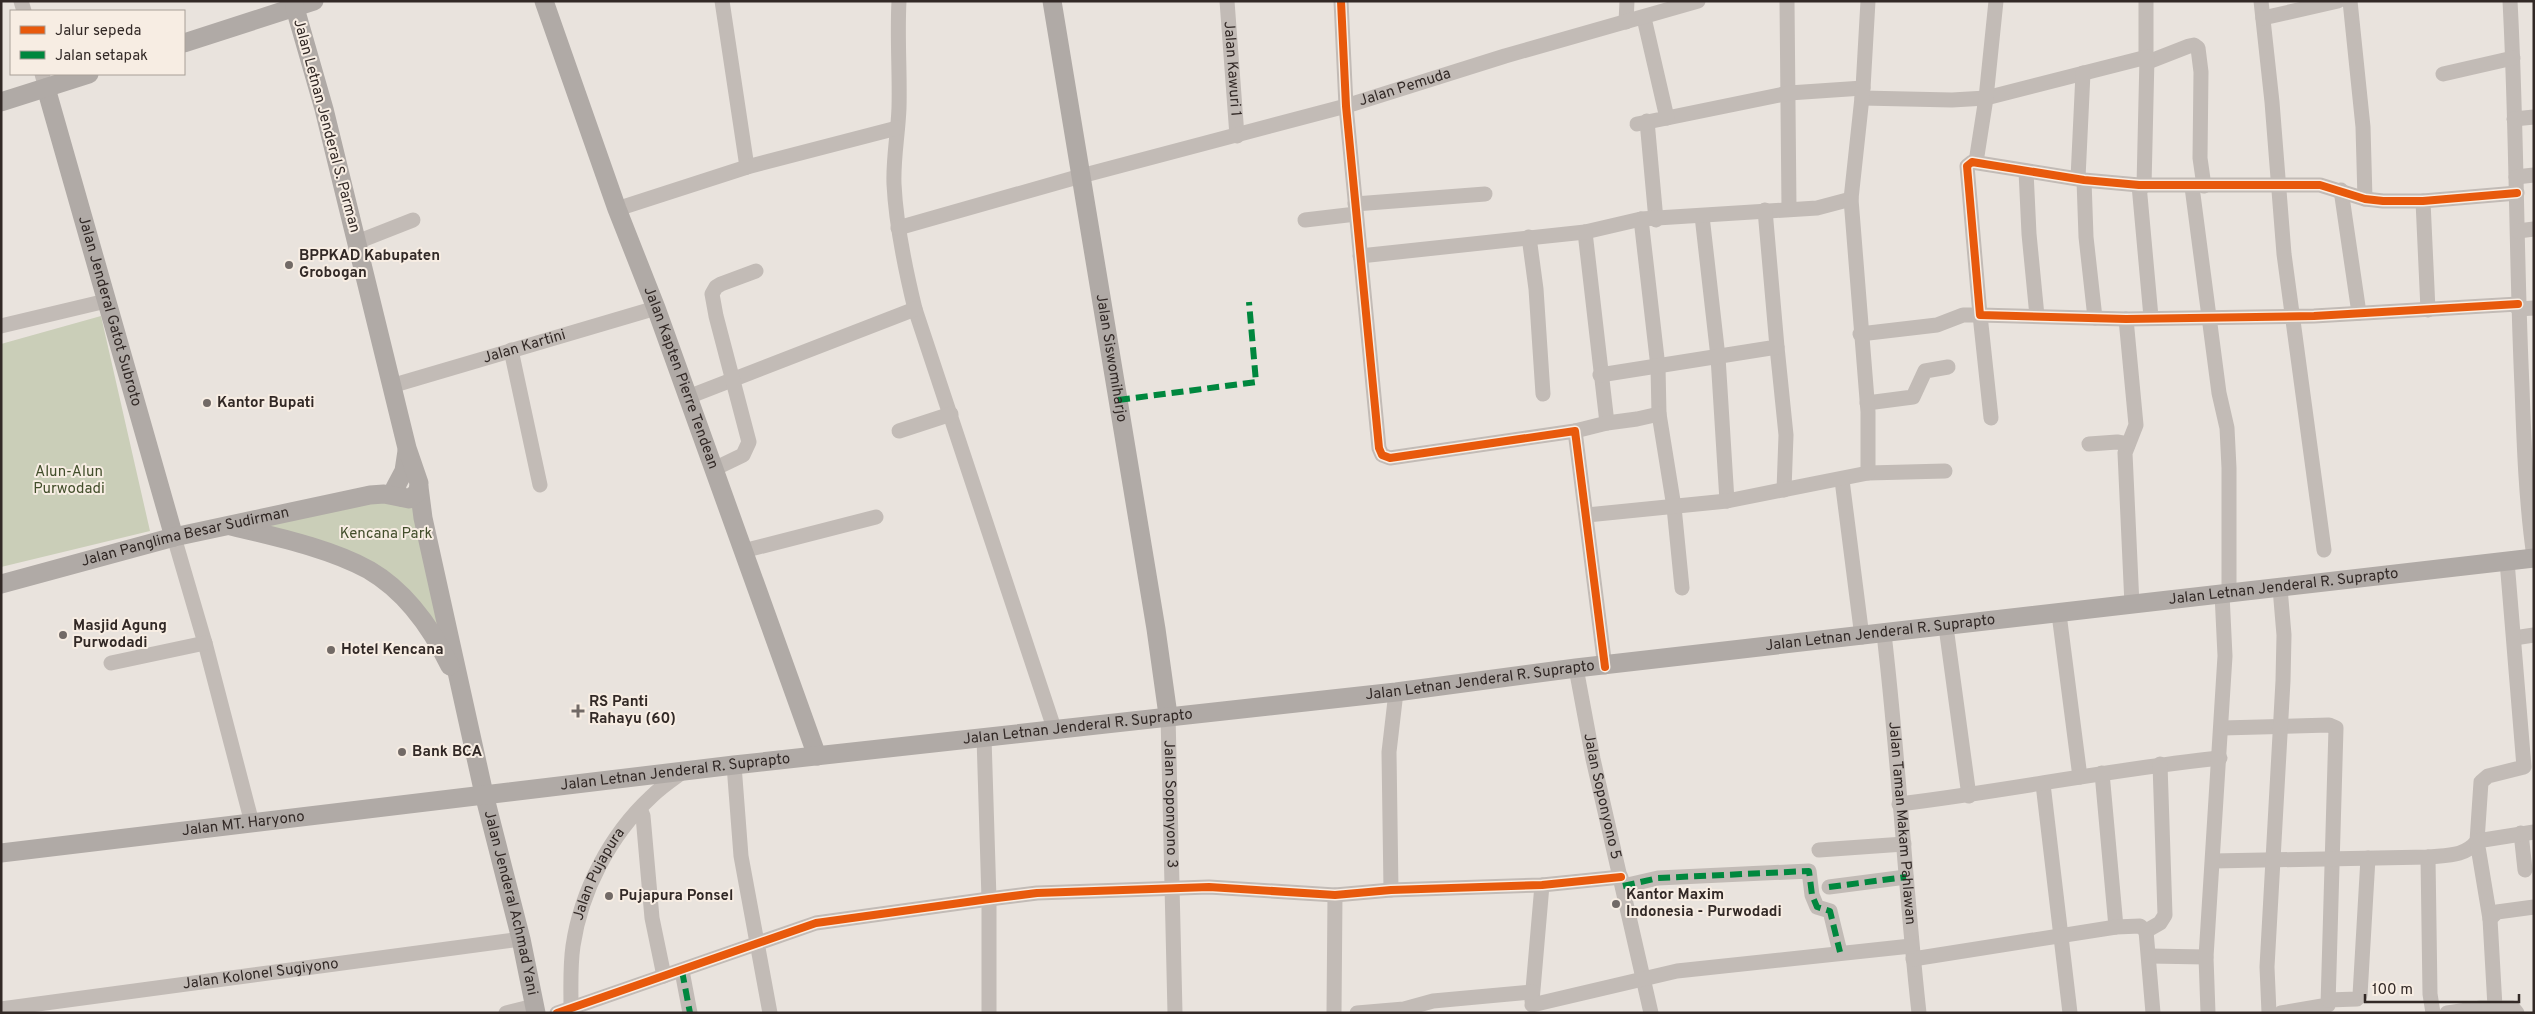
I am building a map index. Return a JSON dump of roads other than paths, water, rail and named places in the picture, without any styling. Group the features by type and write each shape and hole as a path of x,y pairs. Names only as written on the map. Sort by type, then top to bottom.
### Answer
{"main road":[{"path":"185,43 294,4 314,1"},
{"name":"Jalan Kapten Pierre Tendean","path":"544,1 617,209 656,308 817,756"},
{"name":"Jalan Siswomiharjo","path":"1052,1 1154,619 1168,715"},
{"name":"Jalan Letnan Jenderal S. Parman","path":"294,4 324,109 407,448 404,471 407,487"},
{"path":"1,102 44,81 83,75"},
{"name":"Jalan Jenderal Gatot Subroto","path":"44,81 174,537"},
{"path":"407,487 423,518 484,794"},
{"name":"Jalan Panglima Besar Sudirman","path":"1,584 225,524 370,495 384,494 407,487"},
{"path":"225,524 285,539 369,570 398,592 427,625 443,652 462,692"},
{"name":"Jalan Letnan Jenderal R. Suprapto","path":"484,794 1168,715 1396,692 1576,668 1604,667 2534,558"},
{"name":"Jalan MT. Haryono","path":"1,853 484,794"},
{"name":"Jalan Jenderal Achmad Yani","path":"484,794 521,939 535,1009"}],"street":[{"path":"722,1 747,167"},
{"path":"899,1 894,185 898,228 914,309 951,414 1054,728"},
{"name":"Jalan Kawuri 1","path":"1226,1 1237,136"},
{"path":"1342,1 1346,106 1379,448 1382,455 1390,458 1575,431 1607,423 1660,414"},
{"path":"1626,1 1626,22"},
{"name":"Jalan Pemuda","path":"898,228 1081,176 1346,106 1505,56 1644,18 1698,1"},
{"path":"1787,1 1789,209"},
{"path":"1868,1 1862,93 1851,199 1860,334 1870,443 1868,473"},
{"path":"1976,162 1986,98 1996,1"},
{"path":"2146,1 2147,60 2141,186 2151,317"},
{"path":"2261,1 2284,254 2324,550"},
{"path":"2262,18 2338,1"},
{"path":"2350,1 2363,127 2365,199"},
{"path":"2510,1 2518,231 2518,307 2528,385 2527,513 2534,558"},
{"path":"1644,18 1667,118"},
{"path":"1682,588 1674,507 1660,414 1642,123 1789,93 1862,93 1952,100 1986,98 2147,60 2189,46 2194,45 2198,48 2201,72 2198,186 2210,317 2219,393 2227,436 2225,656 2222,728 2206,957 2208,1013"},
{"path":"2443,74 2513,58"},
{"path":"2083,74 2081,179 2095,318"},
{"path":"2514,119 2534,117"},
{"path":"617,209 747,167 897,128"},
{"path":"1991,418 1967,166 1972,162 2081,179 2141,186 2320,185 2365,199 2383,201 2423,201 2517,193"},
{"path":"2026,171 2029,234 2038,316"},
{"path":"2516,177 2534,174"},
{"path":"2341,190 2360,313"},
{"path":"1305,220 1356,209 1485,194"},
{"path":"1360,256 1585,232 1648,220 1765,210 1817,208 1851,199"},
{"path":"2423,201 2428,310"},
{"path":"1765,210 1786,434 1784,490"},
{"path":"1702,216 1718,357 1727,500"},
{"path":"356,242 413,220"},
{"path":"2518,231 2534,229"},
{"path":"1585,232 1607,423"},
{"path":"1529,237 1536,289 1543,394"},
{"path":"714,469 743,455 748,448 749,442 712,294 716,287 721,284 756,271"},
{"path":"1,326 106,301"},
{"path":"1860,334 1937,325 1964,315 2126,319 2151,317 2293,316 2518,307 2534,308"},
{"name":"Jalan Kartini","path":"391,386 656,308"},
{"path":"688,397 914,309"},
{"path":"2126,319 2136,425 2134,435 2125,453 2132,605"},
{"path":"1600,375 1778,347"},
{"path":"511,350 540,485"},
{"path":"1867,403 1913,397 1925,371 1948,367"},
{"path":"899,431 951,414"},
{"path":"1575,431 1587,515 1604,667"},
{"path":"2090,444 2117,442 2128,444"},
{"path":"1587,515 1727,500 1842,480 1868,473 1946,471"},
{"path":"1842,480 1862,637"},
{"path":"743,551 876,517"},
{"path":"174,537 205,643 252,823"},
{"path":"2495,1007 2490,919 2477,841 2481,782 2488,776 2529,766 2506,561"},
{"path":"2269,1013 2267,967 2284,635 2280,588"},
{"path":"2058,614 2080,777"},
{"path":"1946,627 1969,796"},
{"name":"Jalan Taman Makam Pahlawan","path":"1884,634 1919,1013"},
{"path":"2514,638 2534,635"},
{"path":"111,662 205,643"},
{"name":"Jalan Soponyono 5","path":"1576,668 1593,759 1651,1013"},
{"path":"1391,890 1389,745 1396,692"},
{"name":"Jalan Soponyono 3","path":"1168,715 1175,1013"},
{"path":"2222,728 2279,728 2329,725 2336,728 2328,1000 2326,1006 2281,1013"},
{"path":"984,737 989,899 989,1013"},
{"path":"1899,804 1969,796 2160,764 2220,758"},
{"path":"734,764 741,856 770,1013"},
{"path":"2146,931 2160,923 2165,915 2160,764"},
{"name":"Jalan Pujapura","path":"564,1010 573,947 582,909 597,870 622,830 640,809 651,797 684,771"},
{"path":"2102,773 2116,927"},
{"path":"2043,784 2070,1013"},
{"path":"640,809 643,816 652,918 664,976"},
{"path":"2213,861 2428,857 2463,853 2472,848 2477,841 2528,832 2525,870"},
{"path":"1819,850 1904,844"},
{"path":"2428,857 2430,985 2433,1013"},
{"path":"2328,1000 2357,1006 2360,995 2368,858"},
{"path":"564,1010 682,971 816,923 1037,893 1210,888 1335,895 1391,890 1542,885 1809,871 1812,895 1817,907 1830,911 1840,952"},
{"path":"1829,887 1906,877"},
{"path":"1532,1004 1542,885"},
{"path":"1334,1013 1335,895"},
{"path":"2490,919 2497,912 2534,907"},
{"path":"1357,1013 1404,1009 1433,1001 1532,1004 1677,972 1840,952 1912,952 2060,936 2134,925 2143,927 2146,931 2153,1013"},
{"name":"Jalan Kolonel Sugiyono","path":"1,1009 521,939"},
{"path":"2149,956 2206,957"},
{"path":"682,971 690,1013"},
{"path":"2446,1013 2495,1007 2513,1008 2517,1013"},
{"path":"506,1013 535,1009"}],"place":[{"name":"BPPKAD Kabupaten Grobogan","path":"289,265"},
{"name":"Kantor Bupati","path":"207,403"},
{"name":"Masjid Agung Purwodadi","path":"63,635"},
{"name":"Hotel Kencana","path":"331,650"},
{"name":"RS Panti Rahayu (60)","path":"578,711"},
{"name":"Bank BCA","path":"402,752"},
{"name":"Pujapura Ponsel","path":"609,896"},
{"name":"Kantor Maxim Indonesia - Purwodadi","path":"1616,904"}],"park label":[{"name":"Alun-Alun Purwodadi","path":"69,480"},
{"name":"Kencana Park","path":"386,534"}]}
